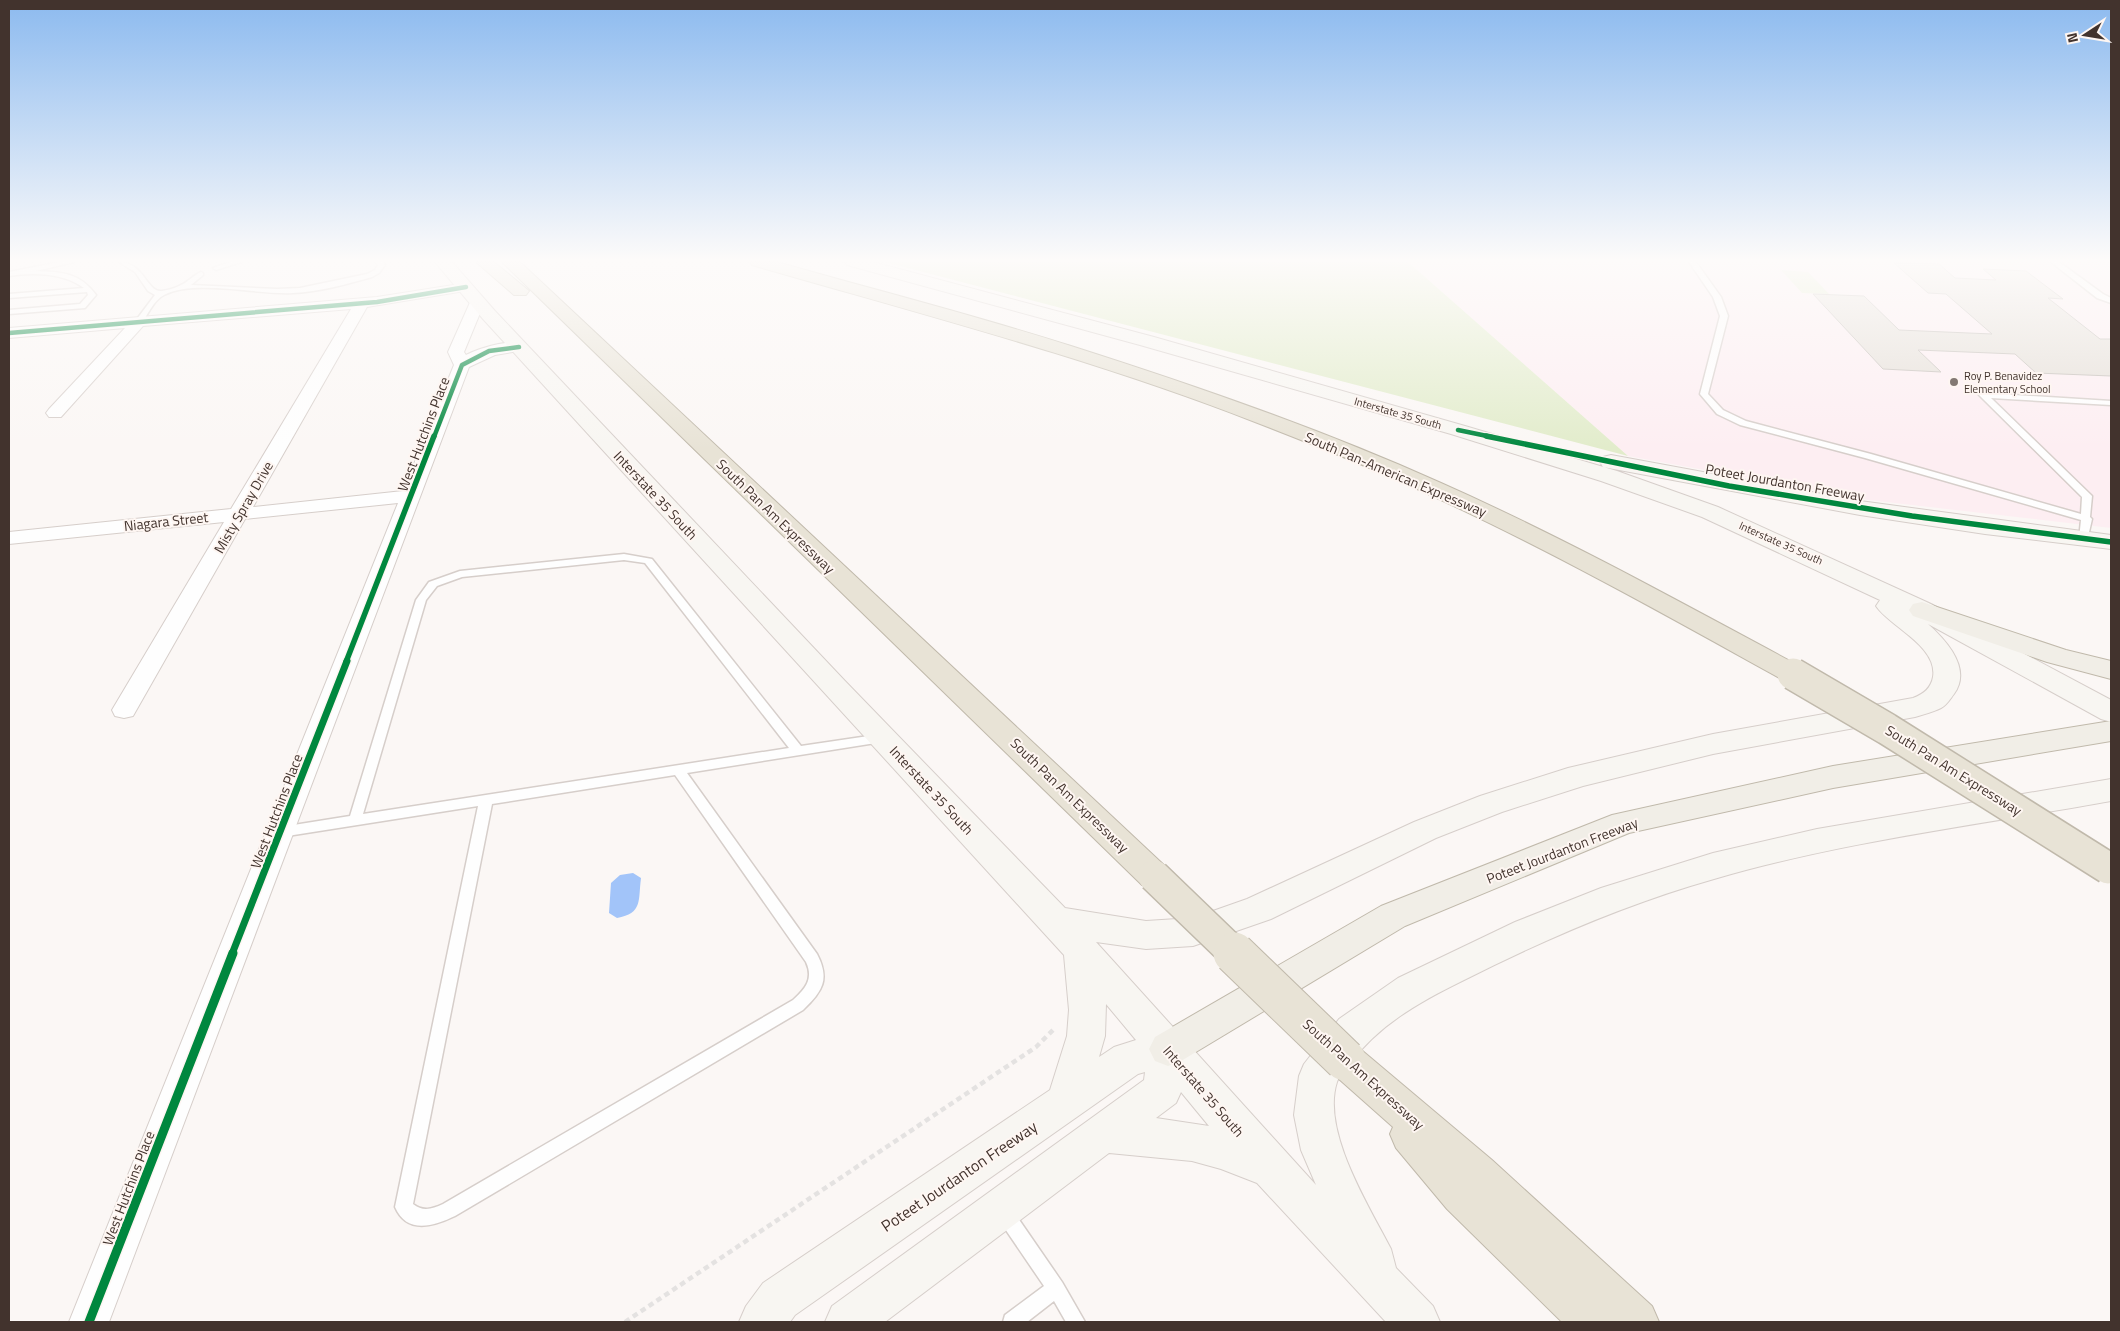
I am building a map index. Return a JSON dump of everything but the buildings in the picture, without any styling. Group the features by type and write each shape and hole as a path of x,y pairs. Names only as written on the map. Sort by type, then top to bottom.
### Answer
{"highway":[{"path":"569,324 584,333"},
{"name":"South Pan Am Expressway","path":"575,324 1345,1060 1477,1174 1636,1322"},
{"name":"South Pan-American Expressway","path":"976,324 1063,349 1261,417 1432,487 1646,594 1793,674"},
{"name":"South Pan Am Expressway","path":"1793,674 1887,729 2110,870"},
{"path":"1345,1060 1462,1194 1594,1322"}],"main road":[{"name":"Interstate 35 South","path":"498,324 1055,920 1272,1169 1417,1322"},
{"name":"Interstate 35 South","path":"1084,324 1458,430 1609,476 1710,512 1848,574 1922,610 2111,712"},
{"name":"Poteet Jourdanton Freeway","path":"1458,430 1729,486 1912,516 2085,529 2111,542"},
{"path":"1055,920 1117,932 1146,935 1193,932 1260,909 1425,830 1491,804 1561,781 1644,759 1713,744 1915,707 1936,699 1946,686 1947,666 1935,644 1848,574"},
{"path":"1922,610 2057,656 2111,670"},
{"name":"Poteet Jourdanton Freeway","path":"762,1322 779,1299 1132,1056 1168,1050 1393,916 1623,823 1833,777 2111,731"},
{"path":"1388,1290 1345,1204 1321,1150 1314,1115 1318,1076 1346,1038 1352,1031 1411,989 1536,929 1613,898 1713,866 1818,841 2111,790"},
{"path":"1066,1103 1086,1036 1088,1010 1081,950"},
{"path":"848,1322 1162,1090 1168,1050"},
{"path":"1102,1134 1141,1135 1182,1140 1220,1148 1272,1169"}],"street":[{"path":"9,333 124,324"},
{"path":"55,413 137,324"},
{"name":"Misty Spray Drive","path":"124,710 349,324"},
{"name":"West Hutchins Place","path":"462,365 456,352 467,324"},
{"name":"West Hutchins Place","path":"88,1322 462,365 476,354 490,349 519,347"},
{"name":"Niagara Street","path":"9,538 412,496"}],"lane":[{"path":"1722,324 1704,394 1720,412 1743,422 1868,456 2085,529 2088,496 1983,395 2111,403"},
{"path":"355,820 421,600 433,584 460,574 624,557 648,561 798,751"},
{"path":"281,832 883,738"},
{"path":"486,800 404,1208 412,1217 420,1219 436,1217 449,1210 798,1005 809,996 816,984 818,970 812,958 678,770"},
{"path":"1002,1209 1056,1288 1076,1322"},
{"path":"1012,1322 1056,1288"}],"path":[{"path":"625,1322 1036,1047 1053,1030"}],"shaded area":[{"path":"1478,324 2111,324 2111,528 1869,500 1628,456"}],"green space":[{"path":"1123,324 1478,324 1628,456"}],"water":[{"path":"633,873 641,878 638,905 631,913 617,918 609,913 611,883 620,875"}],"cycle path":[{"path":"9,333 114,324"},
{"path":"89,1322 462,365 476,356 489,351 519,347"},
{"path":"1458,430 1729,486 1912,516 2111,542"}],"place":[{"name":"Roy P. Benavidez Elementary School","path":"1954,382"}]}
